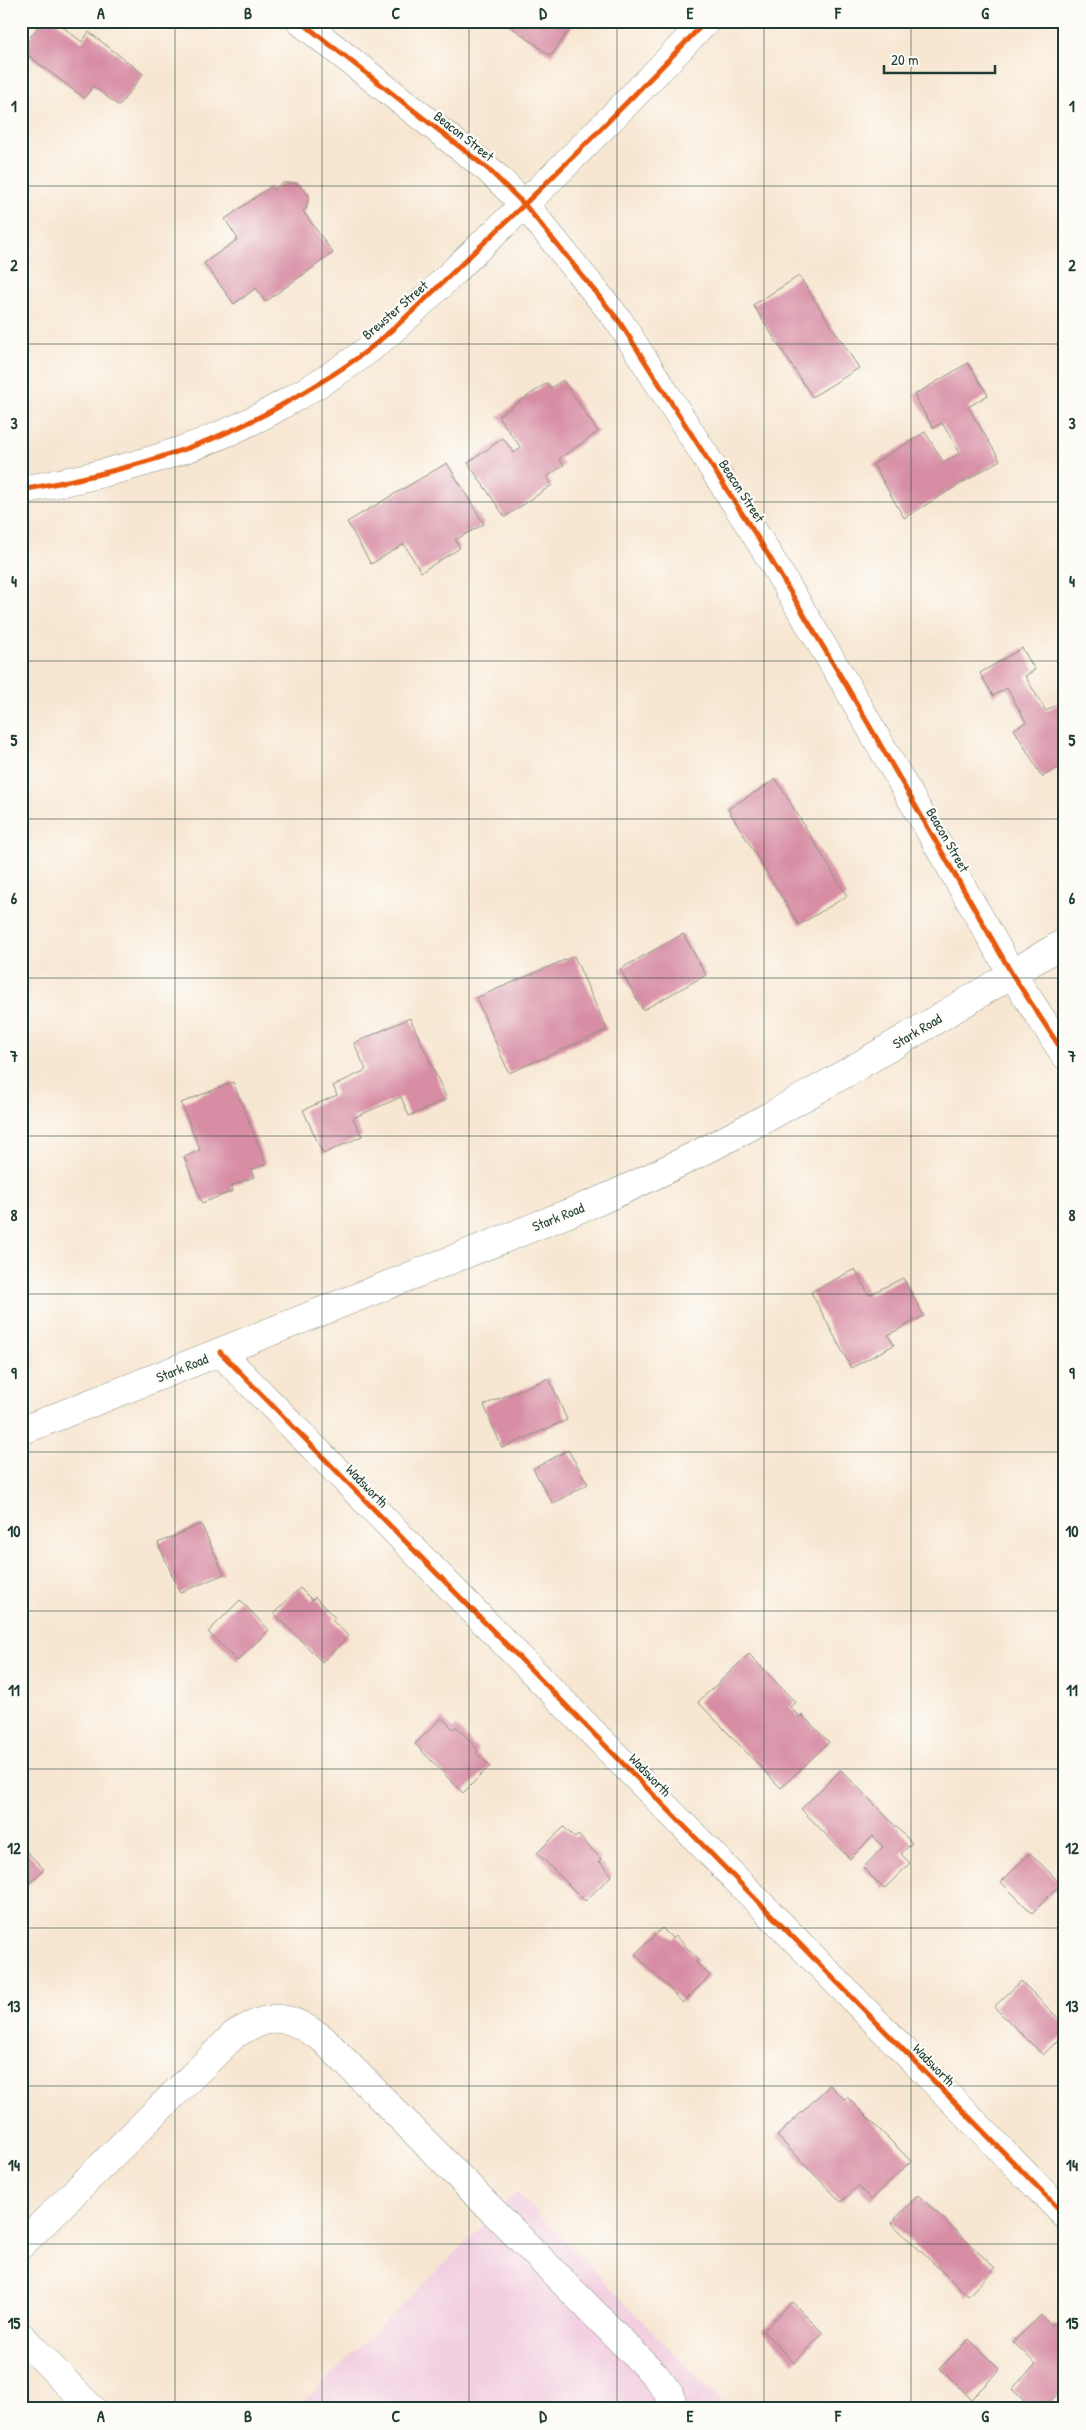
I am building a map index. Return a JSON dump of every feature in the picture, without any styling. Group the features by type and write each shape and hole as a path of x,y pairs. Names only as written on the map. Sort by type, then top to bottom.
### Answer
{"street":[{"name":"Beacon Street","path":"300,21 488,169 525,205 619,320 761,543 846,685 1012,974 1065,1055"},
{"name":"Brewster Street","path":"21,490 75,481 159,458 223,434 285,404 330,377 385,336 525,205 706,21"},
{"name":"Stark Road","path":"21,1431 599,1201 670,1169 784,1110 1065,942"},
{"name":"Wadsworth","path":"220,1352 1065,2214"},
{"path":"21,2245 235,2034 260,2020 280,2018 302,2024 330,2046 656,2375 670,2396 672,2409"},
{"path":"21,2336 92,2409"}],"shaded area":[{"path":"517,2192 728,2409 296,2409"},
{"path":"21,2389 42,2409 21,2409"}],"building":[{"path":"42,21 55,21 82,42 89,32 143,74 119,106 93,86 84,98 21,50"},
{"path":"503,21 576,21 551,56"},
{"path":"283,183 296,183 309,195 306,209 303,211 333,253 265,302 256,288 234,304 204,263 238,239 225,219 270,187 273,190"},
{"path":"799,276 859,368 812,397 753,305"},
{"path":"968,363 988,395 968,407 1000,460 904,518 873,464 925,432 944,463 960,453 942,423 933,428 914,395"},
{"path":"563,380 598,432 559,459 564,465 547,477 552,485 505,517 468,463 503,438 514,453 521,448 498,416 547,383 551,388"},
{"path":"447,463 484,524 455,540 460,548 421,572 404,544 371,564 347,522"},
{"path":"1022,648 1035,670 1025,676 1046,711 1058,704 1065,716 1065,764 1042,777 1014,729 1026,722 1007,688 993,696 980,673"},
{"path":"776,779 847,896 799,925 728,809"},
{"path":"683,934 706,975 643,1010 620,969"},
{"path":"574,956 607,1030 509,1073 476,998"},
{"path":"410,1018 447,1099 409,1116 401,1097 353,1118 362,1136 323,1154 303,1110 337,1095 333,1086 366,1070 354,1043"},
{"path":"233,1082 266,1164 251,1170 254,1177 231,1186 233,1191 202,1203 184,1157 200,1150 181,1103"},
{"path":"855,1269 869,1295 903,1278 924,1316 888,1335 894,1345 851,1368 811,1292"},
{"path":"549,1378 567,1420 502,1448 484,1405"},
{"path":"568,1450 588,1484 553,1504 533,1469"},
{"path":"201,1524 224,1574 180,1593 158,1543"},
{"path":"300,1588 312,1600 315,1597 335,1618 332,1620 348,1636 322,1662 274,1613"},
{"path":"240,1600 269,1630 237,1661 208,1632"},
{"path":"749,1654 795,1702 790,1707 800,1717 802,1715 829,1742 781,1788 698,1702"},
{"path":"442,1718 453,1729 456,1726 478,1750 476,1753 490,1766 463,1793 415,1744"},
{"path":"841,1770 912,1843 901,1854 910,1863 884,1889 863,1868 883,1847 873,1836 850,1859 801,1809"},
{"path":"564,1827 575,1838 578,1835 601,1859 599,1861 612,1875 585,1901 537,1853"},
{"path":"21,1846 44,1869 21,1892"},
{"path":"1030,1853 1061,1884 1032,1913 1001,1882"},
{"path":"662,1928 673,1939 676,1936 698,1960 696,1962 710,1976 683,2003 635,1954"},
{"path":"1021,1981 1065,2025 1065,2033 1043,2055 994,2007"},
{"path":"830,2085 845,2100 847,2097 911,2161 871,2200 858,2186 841,2202 777,2136"},
{"path":"918,2195 995,2268 968,2296 891,2223"},
{"path":"792,2302 823,2333 794,2363 763,2331"},
{"path":"1041,2315 1052,2326 1054,2323 1065,2334 1065,2387 1042,2409 1032,2409 1012,2389 1036,2364 1013,2342"},
{"path":"969,2339 1000,2370 971,2399 940,2368"}],"cycle path":[{"path":"300,21 488,169 525,205 619,321 761,543 846,685 1012,974 1065,1055"},
{"path":"21,490 124,468 191,447 256,419 351,363 375,345 408,315 533,196 706,21"},
{"path":"220,1352 1065,2215"}]}
